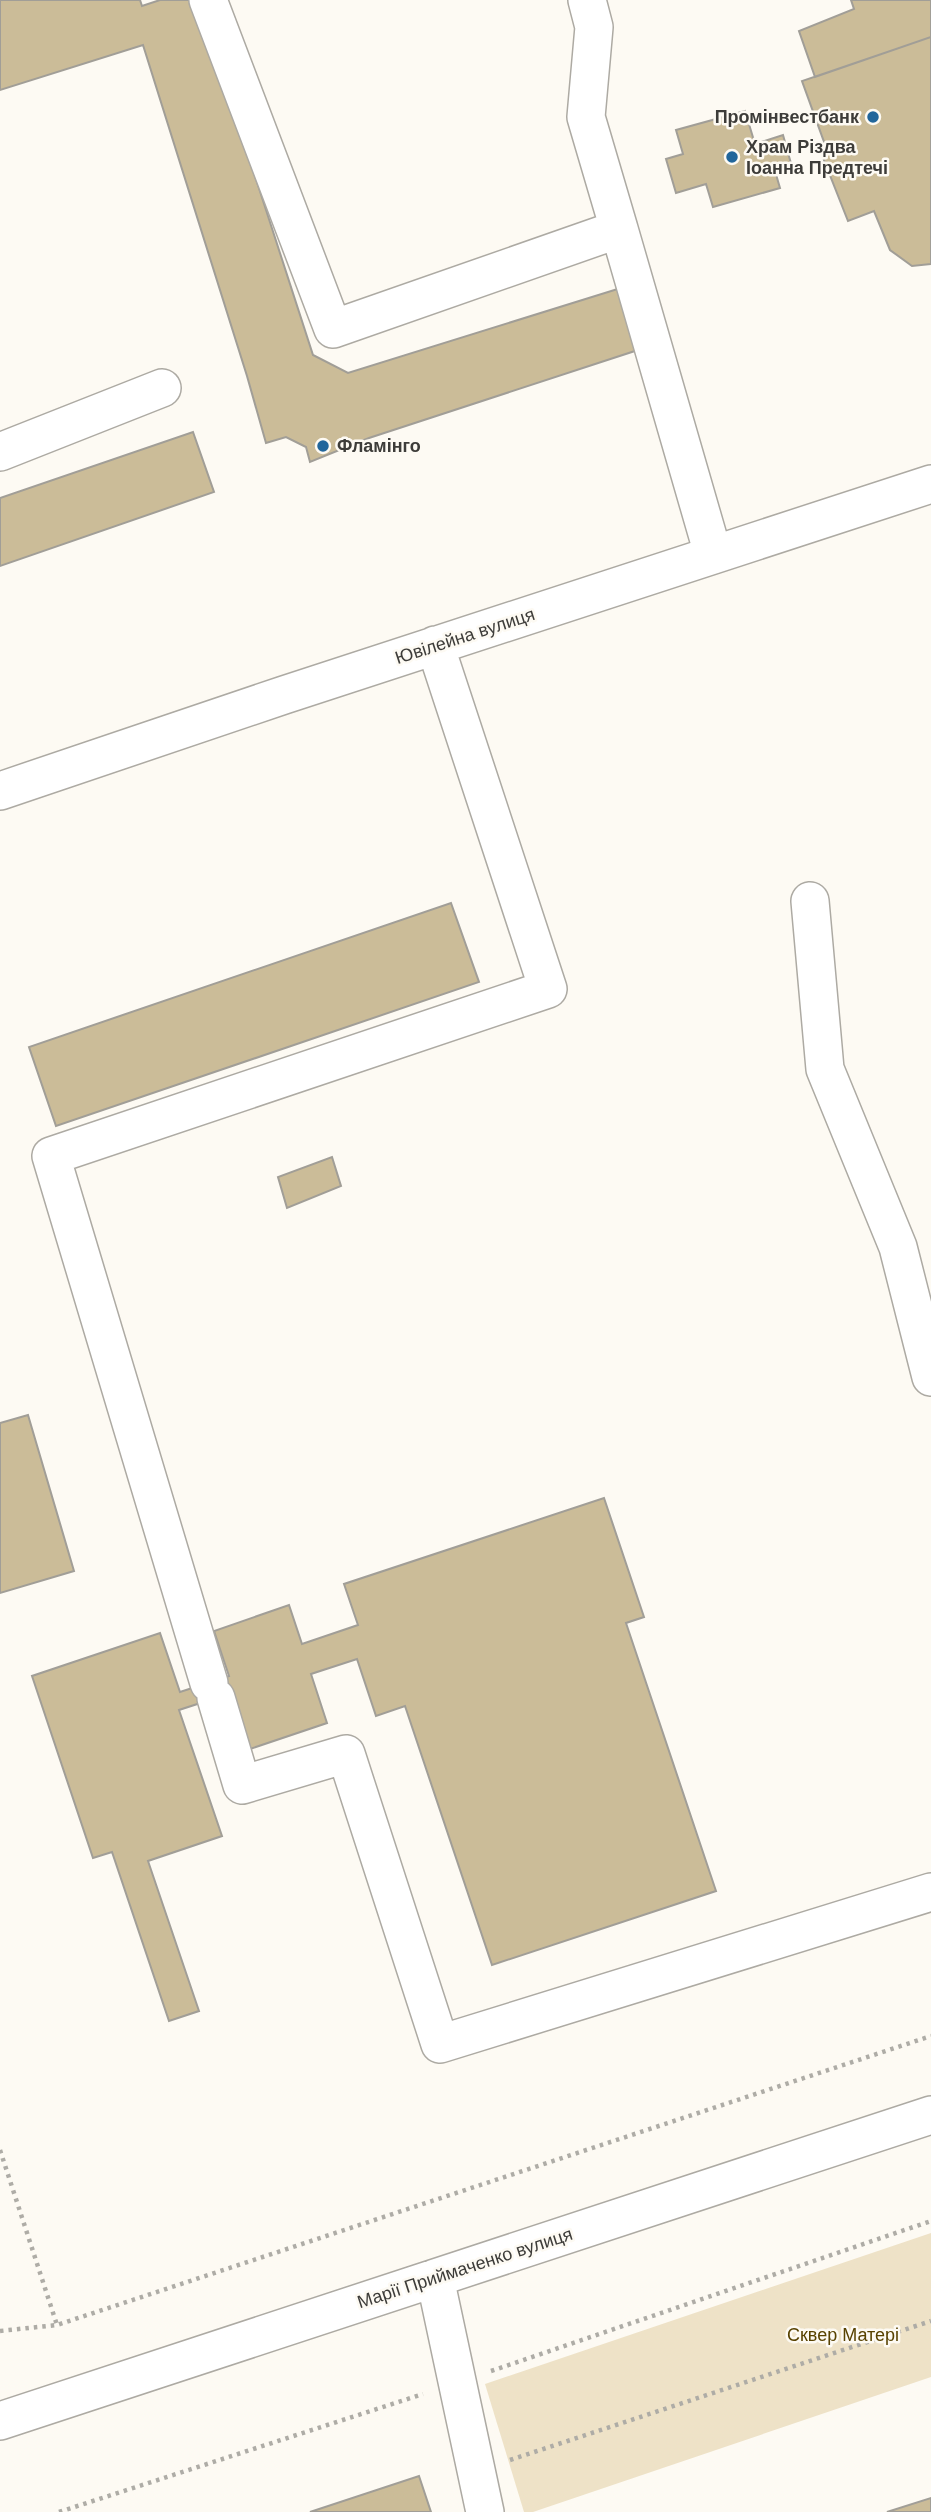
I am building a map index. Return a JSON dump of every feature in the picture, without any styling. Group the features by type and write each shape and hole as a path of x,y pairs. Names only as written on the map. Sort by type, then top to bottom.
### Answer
{"street":[{"path":"208,0 334,329 620,229"},
{"path":"587,0 594,27 586,117 713,554"},
{"path":"0,452 162,388"},
{"name":"Ювілейна вулиця","path":"0,791 435,645 931,484"},
{"path":"435,645 548,989 51,1156 242,1785 346,1754 440,2044 931,1892"},
{"path":"810,901 825,1069 898,1247 931,1377"},
{"name":"Марії Приймаченко вулиця","path":"0,2421 931,2115"},
{"path":"435,2278 485,2512"}],"path":[{"path":"0,2331 57,2325 931,2035"},
{"path":"0,2150 57,2325"},
{"path":"476,2471 931,2321"}],"green space":[{"name":"Сквер Матері","path":"931,2233 931,2377 533,2512 524,2512 485,2384"}],"building":[{"path":"0,0 140,0 142,6 160,0 198,0 313,355 348,373 624,287 644,348 369,438 310,462 306,447 286,437 266,443 143,45 0,90"},
{"path":"851,0 931,0 931,37 815,77 799,31 854,9"},
{"name":"Промінвестбанк","path":"931,37 931,264 912,266 890,250 874,211 848,221 822,155 828,153 802,81"},
{"name":"Храм Різдва Іоанна Предтечі","path":"745,111 755,144 783,135 792,167 775,171 780,188 713,207 706,184 676,193 666,159 683,154 676,130"},
{"path":"193,432 214,492 0,566 0,498"},
{"path":"451,903 479,982 56,1126 29,1047"},
{"path":"332,1157 341,1186 287,1208 278,1177"},
{"path":"28,1415 74,1571 0,1593 0,1423"},
{"path":"604,1498 644,1617 626,1623 716,1891 492,1965 405,1706 376,1716 357,1659 311,1674 327,1723 250,1749 216,1698 179,1710 222,1836 148,1861 199,2011 169,2021 112,1852 93,1858 32,1676 160,1633 180,1692 229,1676 214,1631 289,1605 302,1644 358,1625 344,1584"},
{"path":"419,2476 431,2512 310,2512"},
{"path":"931,2498 931,2512 887,2512"}],"place":[{"name":"Промінвестбанк","path":"873,117"},
{"name":"Храм Різдва Іоанна Предтечі","path":"732,157"},
{"name":"Фламінго","path":"323,446"}]}
